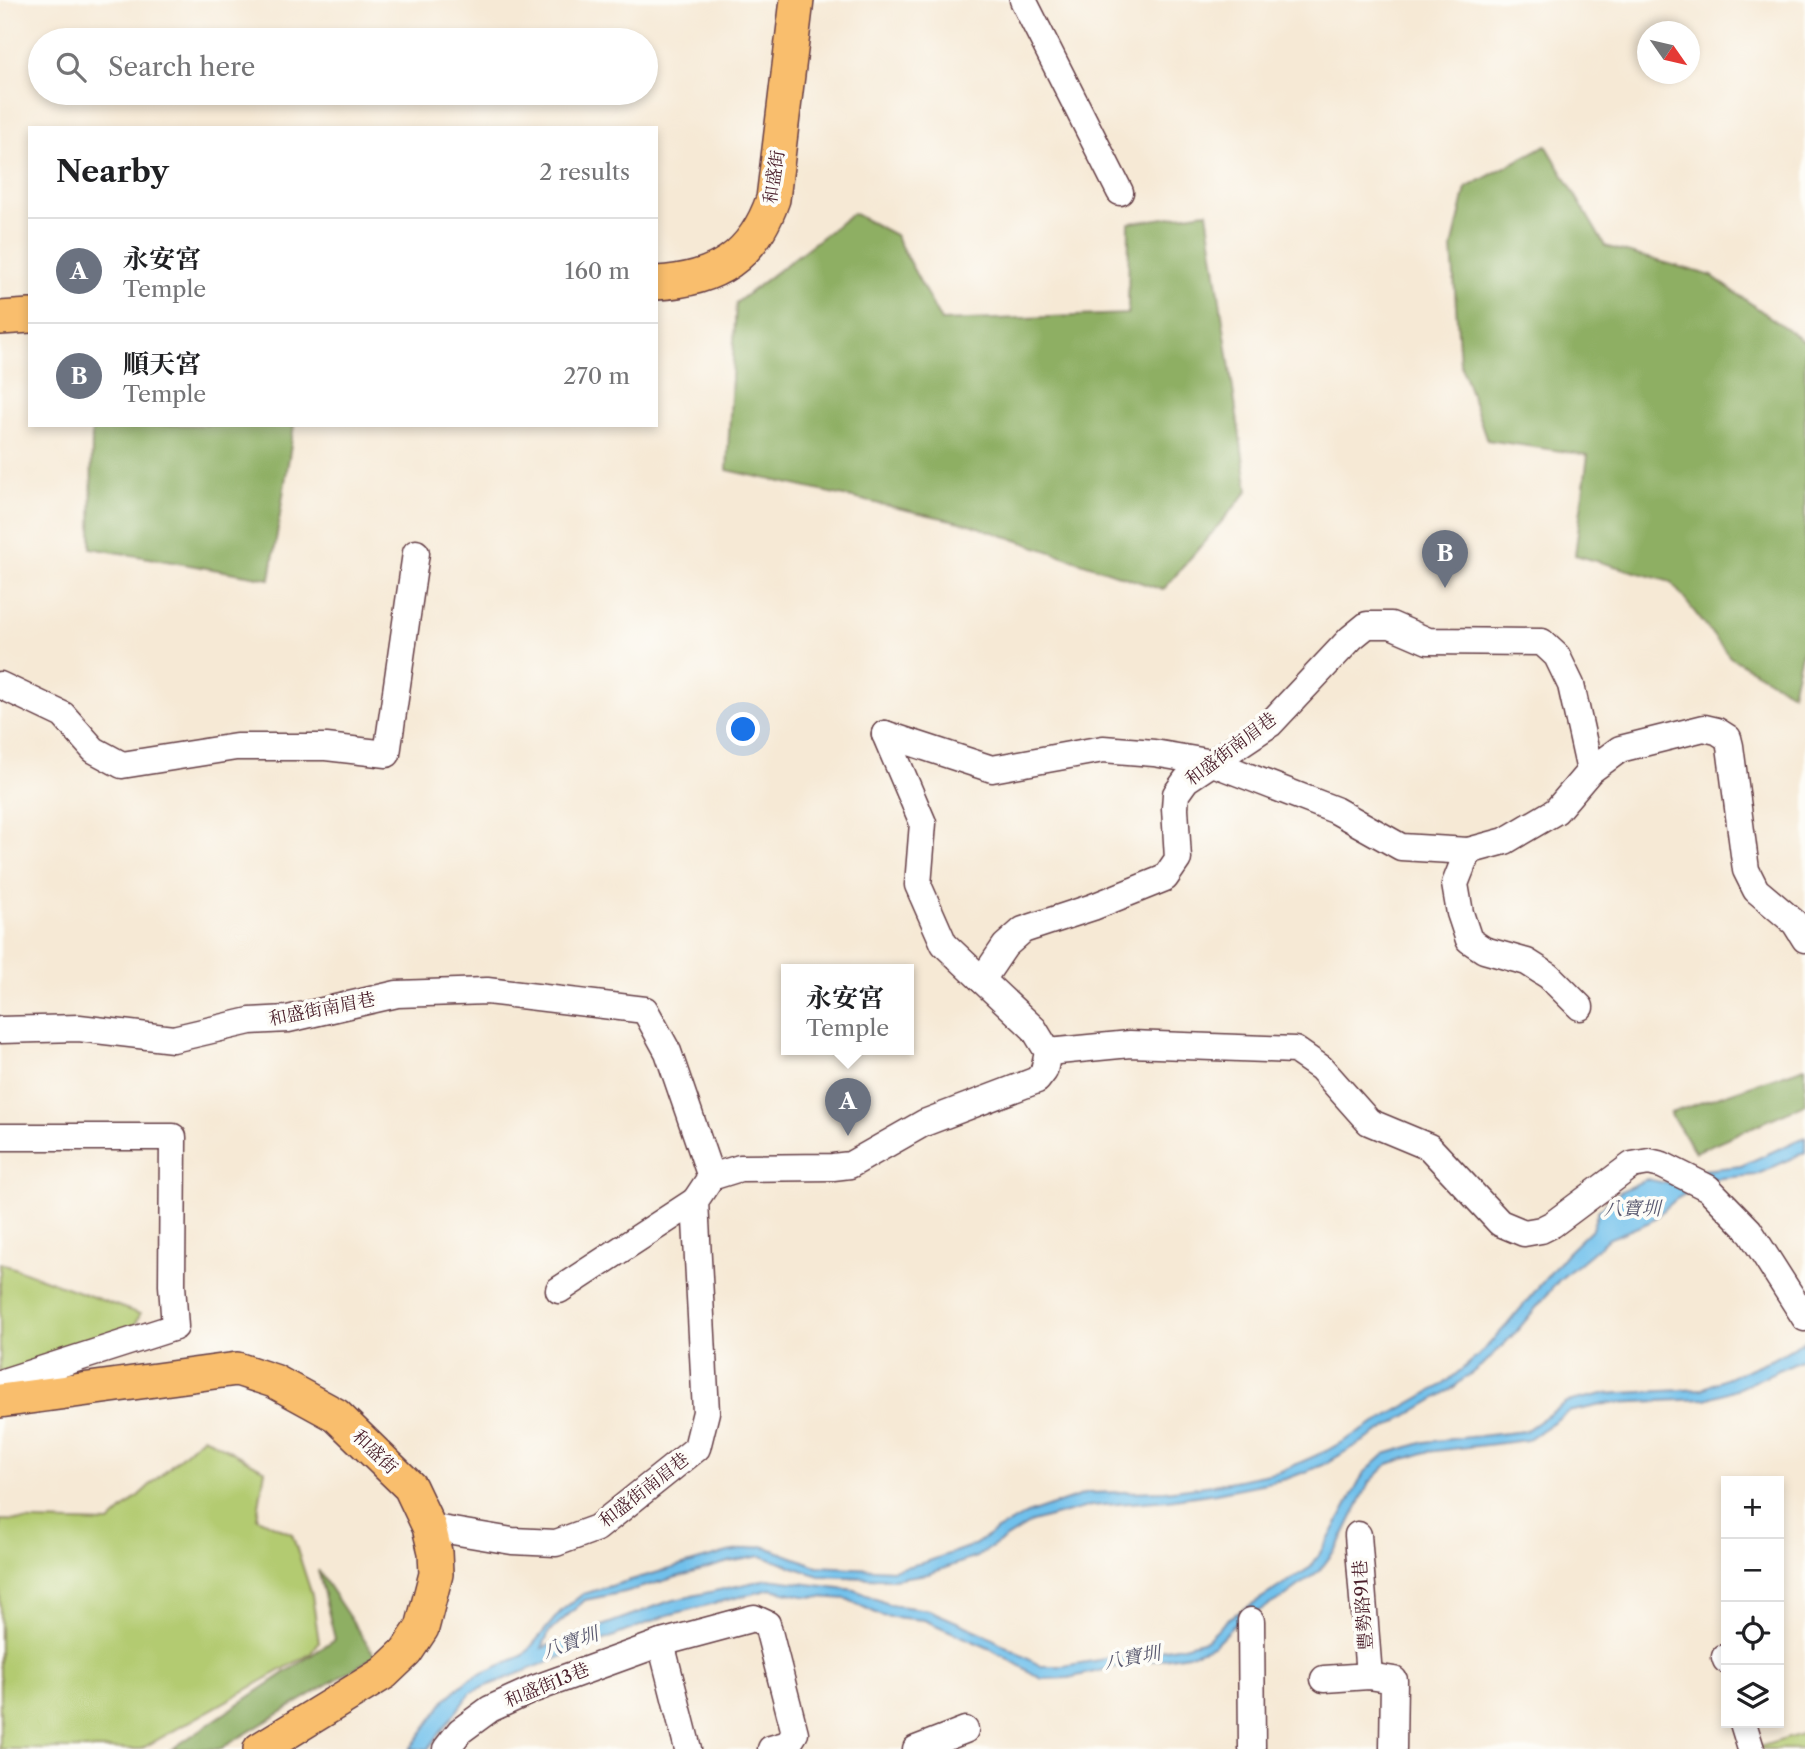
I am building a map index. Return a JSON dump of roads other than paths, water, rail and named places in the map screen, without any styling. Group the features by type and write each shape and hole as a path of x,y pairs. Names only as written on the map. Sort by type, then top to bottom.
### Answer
{"main road":[{"name":"和盛街","path":"658,283 687,281 731,262 752,241 765,222 773,199 797,0"},
{"path":"0,318 28,316"},
{"name":"和盛街","path":"0,1401 236,1370 274,1381 336,1415 410,1487 429,1527 435,1552 436,1574 422,1628 406,1652 384,1673 260,1749"}],"street":[{"path":"1023,0 1120,191"},
{"path":"0,685 64,715 94,750 122,765 236,747 326,747 387,754 416,553"},
{"name":"和盛街南眉巷","path":"982,980 1005,946 1023,930 1093,907 1165,878 1178,859 1176,794 1186,780 1270,724 1351,638 1367,625 1391,625 1428,641 1542,642 1557,656 1571,685 1590,771"},
{"path":"559,1290 695,1201 711,1177 740,1168 833,1167 850,1164 924,1123 1037,1080 1044,1070 1048,1052 1034,1028 944,944 918,885 923,824 885,734 992,769 1103,749 1153,752 1213,763 1335,810 1401,848 1468,851 1505,841 1556,811 1590,771 1620,750 1704,728 1717,731 1728,738 1746,870 1756,890 1795,923 1805,939"},
{"path":"1468,851 1455,884 1460,914 1469,940 1484,950 1527,962 1549,976 1580,1007"},
{"name":"和盛街南眉巷","path":"0,1030 79,1028 173,1039 250,1021 288,1019 397,994 487,990 646,1010 668,1052 711,1177"},
{"path":"1048,1052 1130,1044 1295,1050 1321,1068 1369,1122 1429,1147 1500,1223 1524,1233 1541,1230 1553,1224 1632,1165 1649,1162 1662,1164 1708,1188 1749,1230 1805,1318"},
{"path":"0,1137 173,1137 172,1285 175,1327 0,1383"},
{"name":"和盛街南眉巷","path":"429,1527 512,1541 556,1543 597,1528 697,1448 706,1412 695,1201"},
{"name":"豐勢路91巷","path":"1358,1535 1369,1675"},
{"name":"和盛街13巷","path":"446,1749 460,1731 490,1709 601,1663 754,1618 767,1624 795,1733 788,1745 771,1749"},
{"path":"1251,1621 1252,1749"},
{"path":"662,1643 688,1749"},
{"name":"豐勢路91巷","path":"1324,1679 1369,1675 1394,1680 1393,1749"},
{"path":"1745,1728 1751,1749"},
{"path":"916,1749 965,1730"}],"water":[{"name":"八寶圳","path":"1805,1137 1805,1152 1756,1175 1711,1179 1675,1200 1650,1222 1608,1239 1559,1280 1516,1332 1487,1361 1450,1390 1323,1465 1286,1479 1216,1493 1091,1506 1032,1522 976,1557 928,1574 893,1579 819,1576 761,1556 729,1562 625,1592 585,1600 549,1632 542,1648 670,1601 768,1579 855,1590 890,1605 929,1610 982,1633 1041,1666 1063,1666 1183,1646 1206,1640 1228,1619 1311,1567 1364,1473 1385,1454 1425,1442 1525,1431 1567,1402 1603,1394 1702,1389 1775,1358 1805,1341 1805,1358 1739,1388 1706,1399 1611,1403 1568,1412 1527,1440 1427,1452 1388,1464 1369,1483 1340,1543 1320,1570 1285,1596 1234,1625 1213,1646 1188,1655 1068,1678 1042,1679 991,1649 924,1620 882,1616 847,1599 803,1596 771,1589 668,1615 471,1692 428,1749 410,1749 447,1698 469,1679 524,1655 561,1611 583,1594 728,1552 763,1546 817,1566 893,1570 974,1545 1030,1513 1088,1493 1165,1491 1279,1472 1326,1451 1444,1384 1479,1355 1506,1326 1567,1253 1592,1229 1598,1211 1621,1191 1647,1179 1674,1185 1702,1170 1741,1166"}],"place":[{"name":"順天宮","path":"1445,588"},
{"name":"永安宮","path":"848,1136"}]}
